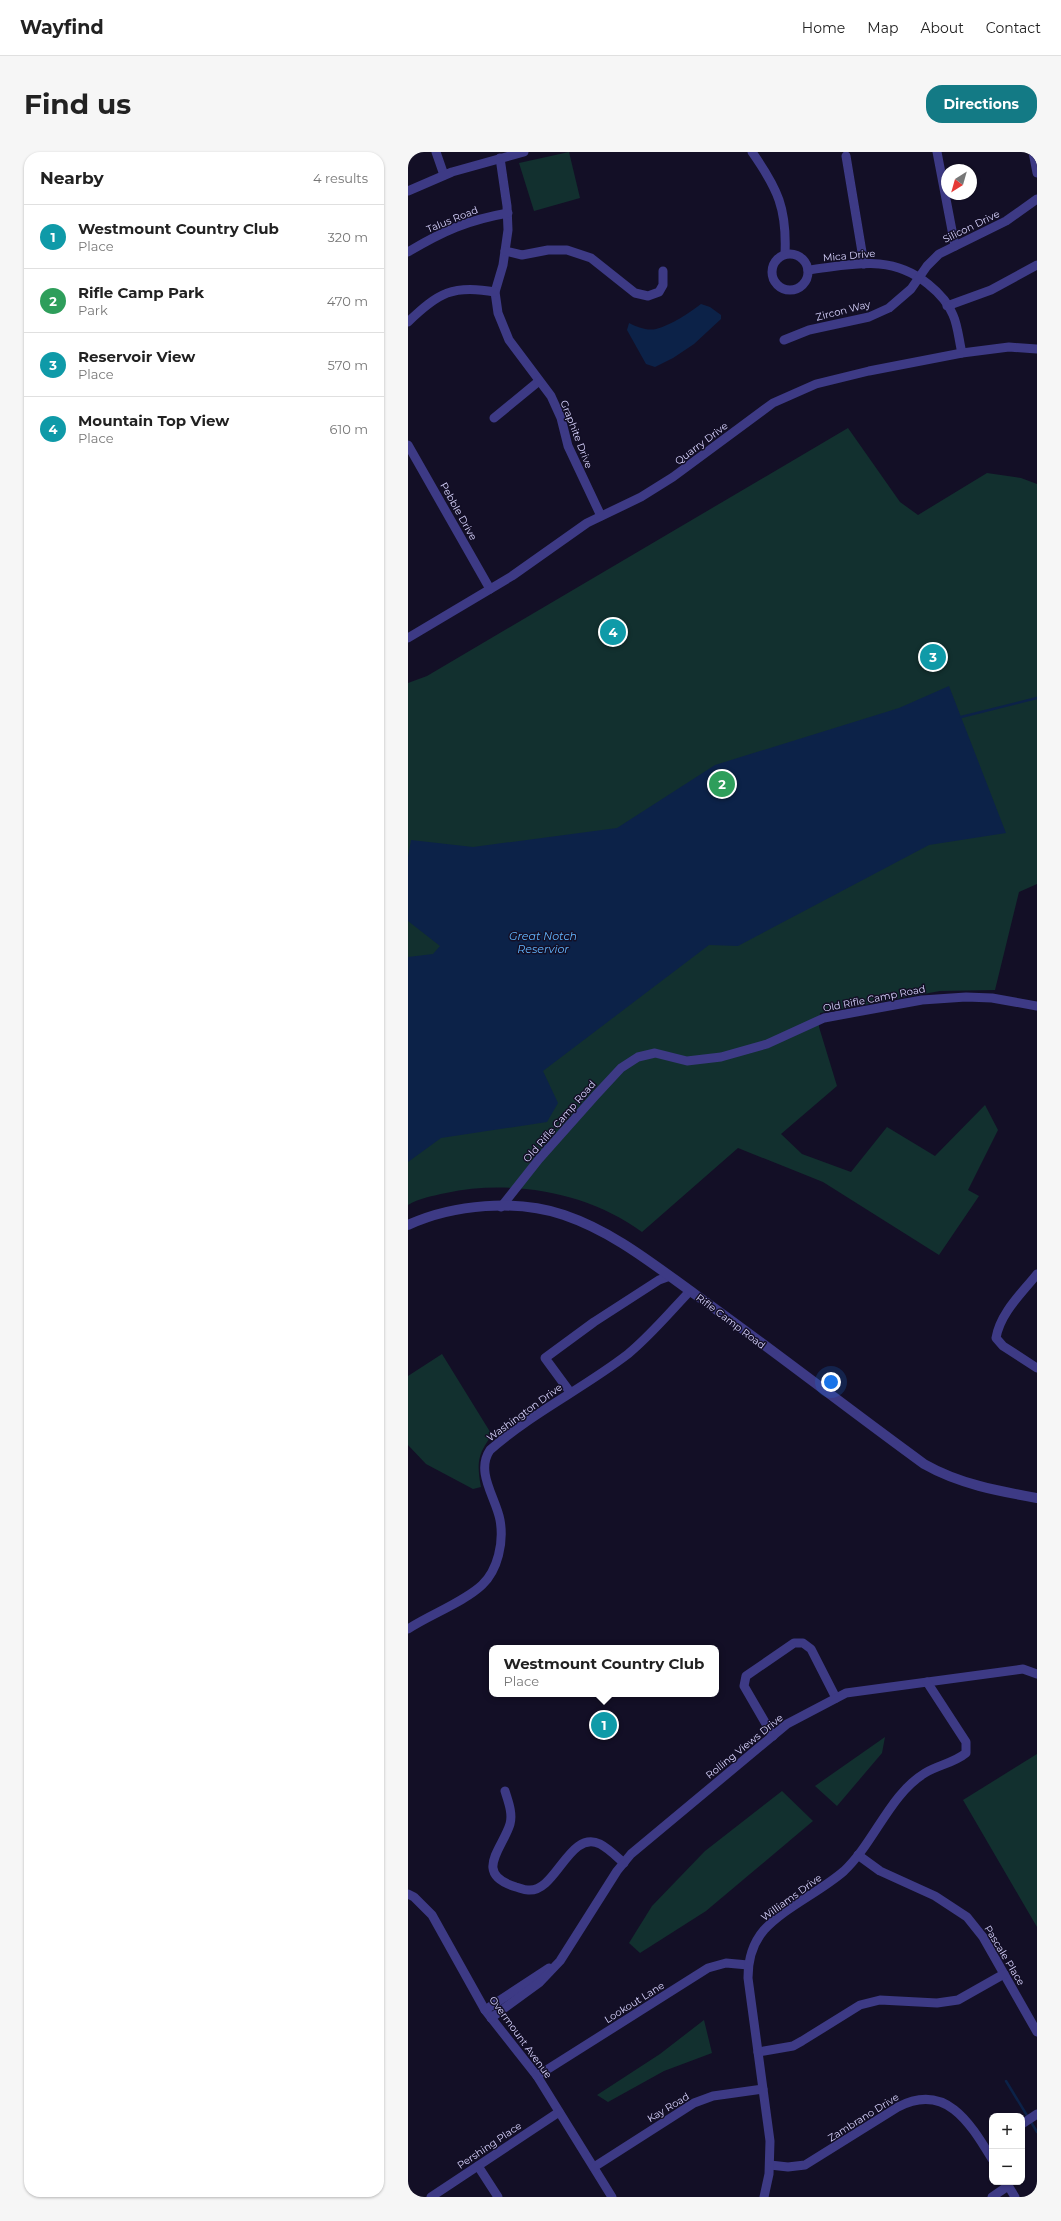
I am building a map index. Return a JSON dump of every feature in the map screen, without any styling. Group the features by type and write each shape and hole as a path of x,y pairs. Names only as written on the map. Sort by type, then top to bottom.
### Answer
{"street":[{"path":"436,152 444,175"},
{"path":"408,191 444,175 524,152"},
{"path":"752,152 767,174 781,201 786,231 785,254"},
{"path":"937,152 956,246"},
{"path":"1033,152 1037,173"},
{"path":"846,156 864,264"},
{"name":"Graphite Drive","path":"500,158 508,213 505,251 495,292 498,313 509,340 551,396 561,418 568,446 601,516"},
{"name":"Silicon Drive","path":"919,277 939,254 1006,221 1037,199"},
{"name":"Talus Road","path":"408,252 434,237 476,219 508,213"},
{"path":"505,251 522,255 548,250 567,250 591,258 635,293 648,296 659,292 662,285 663,271"},
{"path":"785,254 796,255 801,258 808,270 806,280 798,289 792,290 780,288 775,284 771,272 775,261 785,254"},
{"name":"Mica Drive","path":"808,270 864,264 892,264 919,277 939,293 953,314 962,353"},
{"path":"947,306 991,290 1037,265"},
{"name":"Zircon Way","path":"784,340 809,330 869,317 889,308 911,289 919,277"},
{"path":"408,322 425,305 450,291 473,288 495,292"},
{"name":"Quarry Drive","path":"409,635 490,589 587,523 641,497 673,477 773,403 816,384 962,353 1009,347 1037,350"},
{"path":"494,418 539,381"},
{"name":"Pebble Drive","path":"408,445 490,589"},
{"name":"Old Rifle Camp Road","path":"501,1207 539,1159 594,1096 621,1068 638,1057 655,1054 687,1061 721,1057 767,1044 824,1018 922,1000 960,997 992,998 1037,1006"},
{"name":"Rifle Camp Road","path":"408,1226 426,1218 455,1210 501,1207 528,1208 564,1215 576,1220 624,1244 670,1276 924,1464 942,1474 981,1487 1037,1498"},
{"path":"1037,1274 1006,1313 997,1329 996,1338 1003,1346 1037,1368"},
{"path":"570,1392 545,1358 594,1322 659,1280 670,1276"},
{"name":"Washington Drive","path":"408,1629 469,1594 486,1580 497,1559 501,1534 500,1520 485,1475 486,1456 500,1441 640,1344 690,1291"},
{"path":"773,1736 744,1686 746,1676 794,1642 803,1643 811,1649 836,1698"},
{"name":"Rolling Views Drive","path":"491,2018 540,1982 560,1961 631,1854 787,1724 846,1693 1023,1669 1037,1674"},
{"name":"Williams Drive","path":"764,2197 770,2165 770,2141 748,1978 750,1955 764,1931 845,1870 908,1788 925,1773 958,1759 966,1753 966,1742 927,1682"},
{"path":"505,1791 510,1808 510,1823 495,1852 493,1863 496,1874 504,1883 529,1891 541,1886 575,1848 589,1842 599,1844 624,1863"},
{"name":"Pascale Place","path":"858,1855 890,1877 935,1896 957,1909 975,1926 1037,2032"},
{"name":"Overmount Avenue","path":"408,1894 414,1897 432,1916 485,2010 537,2076 612,2197"},
{"name":"Rolling Views Drive","path":"485,2010 560,1961"},
{"name":"Lookout Lane","path":"537,2076 708,1968 726,1963 748,1965"},
{"path":"758,2052 793,2046 860,2005 880,2000 937,2003 958,2000 1004,1974"},
{"name":"Kay Road","path":"594,2167 694,2104 714,2096 763,2089"},
{"name":"Zambrano Drive","path":"770,2165 788,2167 805,2165 898,2107 915,2100 935,2100 952,2106 988,2144"},
{"name":"Pershing Place","path":"431,2197 559,2112"},
{"path":"1025,2122 1037,2114"},
{"path":"478,2166 498,2197"},
{"path":"992,2197 1006,2185"},
{"path":"1008,2185 1015,2197"}],"green space":[{"path":"569,152 580,198 534,211 519,163"},
{"path":"848,428 900,502 918,515 987,473 1021,478 1037,484 1037,884 1019,892 995,990 940,991 820,1013 819,1027 837,1086 781,1134 802,1154 851,1172 887,1127 935,1156 985,1105 998,1130 968,1190 979,1196 939,1255 823,1182 738,1148 642,1232 621,1218 598,1207 573,1198 548,1192 522,1189 471,1189 431,1196 408,1205 408,683 427,676"},
{"path":"442,1354 492,1435 483,1448 479,1460 481,1487 473,1489 426,1464 408,1445 408,1376"},
{"path":"885,1737 882,1753 837,1806 815,1786"},
{"path":"1037,1754 1037,1927 963,1800"},
{"path":"782,1791 813,1821 706,1911 640,1953 629,1943 652,1906 705,1851"},
{"path":"704,2020 712,2053 664,2071 608,2102 597,2095 660,2054"}],"water":[{"path":"701,304 710,307 721,315 721,319 694,344 673,358 655,367 646,364 627,330 629,323 646,329 656,329 679,319"},
{"name":"Great Notch Reservior","path":"949,686 1006,833 929,845 738,946 709,945 543,1071 558,1103 547,1122 441,1138 408,1162 408,957 433,954 440,946 408,921 408,857 411,840 473,847 617,828 715,765 899,708"}],"waterway":[{"path":"961,717 1037,698"},
{"path":"1006,2081 1037,2132"}],"place":[{"name":"Mountain Top View","path":"613,632"},
{"name":"Reservoir View","path":"933,657"},
{"name":"Rifle Camp Park","path":"722,784"},
{"name":"Westmount Country Club","path":"604,1725"}]}
